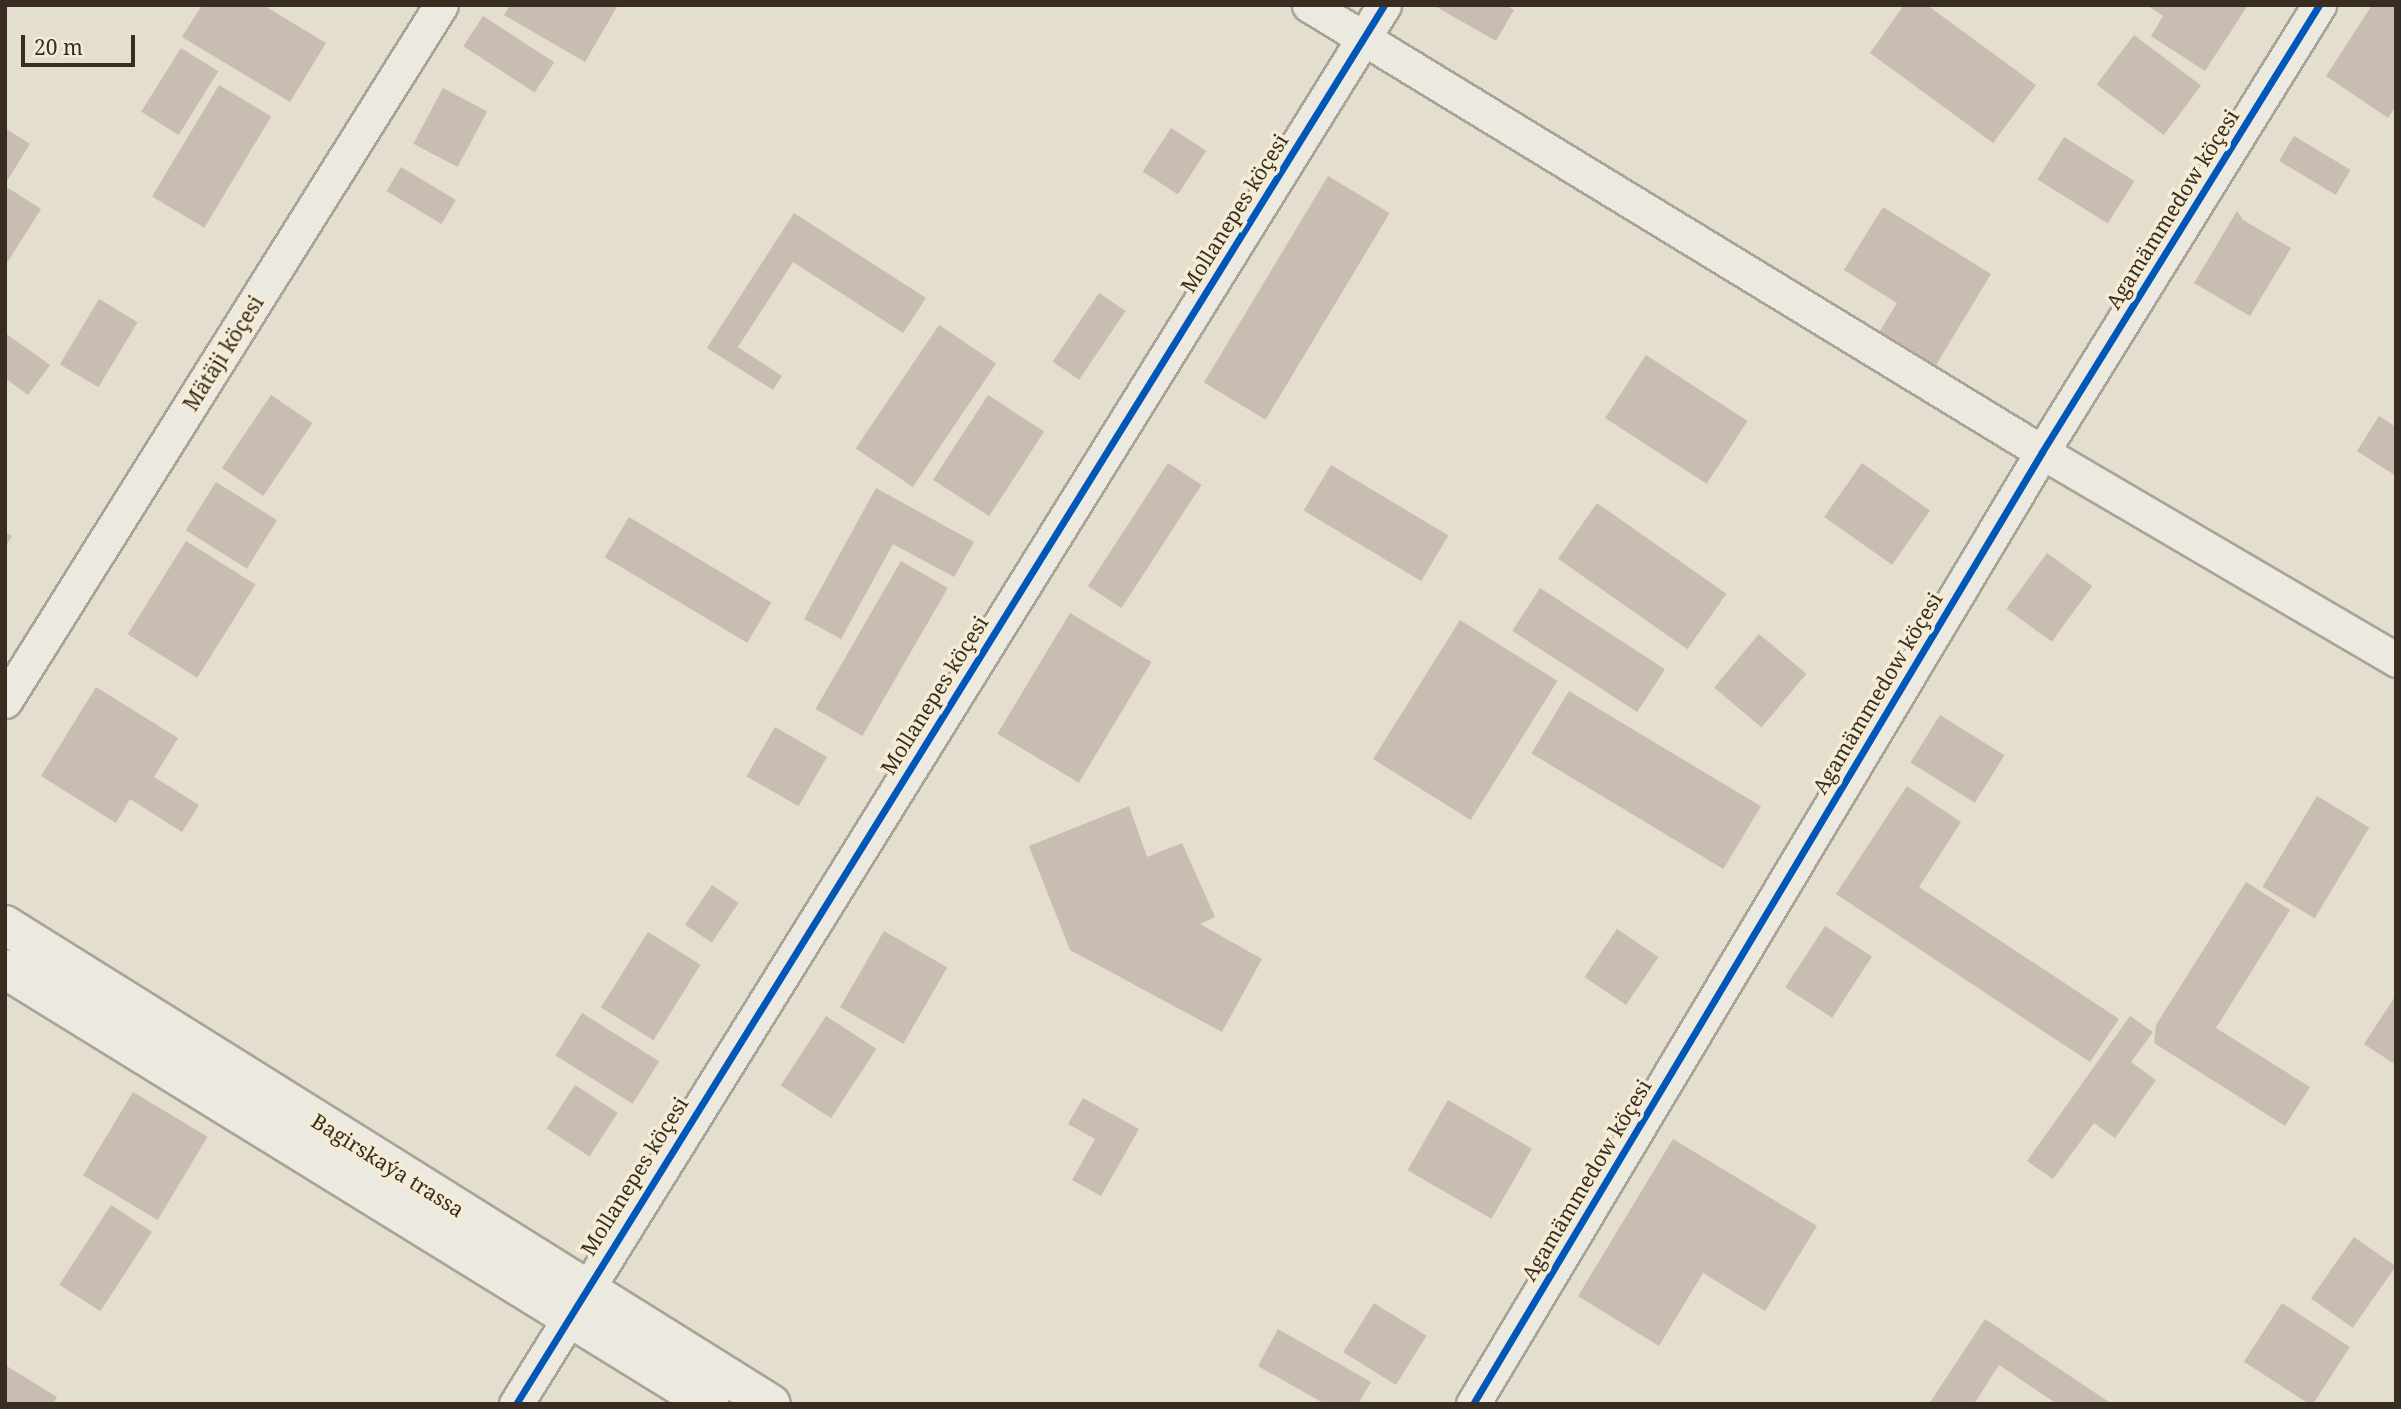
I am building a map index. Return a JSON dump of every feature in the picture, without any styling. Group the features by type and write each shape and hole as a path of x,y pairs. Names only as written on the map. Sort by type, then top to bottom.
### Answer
{"street":[{"name":"Mätäji köçesi","path":"5,701 441,5"},
{"path":"1309,5 2042,452 2396,660"},
{"name":"Mollanepes köçesi","path":"516,1404 577,1301 1384,5"},
{"name":"Agamämmedow köçesi","path":"1473,1404 2042,452 2319,5"},
{"name":"Bagirskaýa trassa","path":"5,925 577,1301 710,1404"},
{"name":"Bagirskaýa trassa","path":"5,969 577,1301 771,1404"}],"building":[{"path":"202,5 263,5 326,43 290,102 182,37"},
{"path":"510,5 618,5 585,62 504,15"},
{"path":"1433,5 1506,5 1514,10 1496,41"},
{"path":"1904,5 1927,5 2036,85 1993,143 1870,53"},
{"path":"2147,5 2248,5 2205,71 2151,36 2163,16"},
{"path":"2372,5 2396,7 2396,106 2388,118 2326,76"},
{"path":"483,16 554,62 535,92 463,46"},
{"path":"2134,35 2201,86 2164,135 2097,85"},
{"path":"181,48 218,71 179,135 141,112"},
{"path":"219,85 271,116 204,228 152,196"},
{"path":"443,88 487,111 458,167 413,144"},
{"path":"5,128 30,144 5,184"},
{"path":"1171,128 1206,151 1178,194 1143,172"},
{"path":"2294,136 2351,170 2336,195 2279,161"},
{"path":"2064,137 2134,181 2108,223 2038,179"},
{"path":"401,167 456,200 441,224 387,191"},
{"path":"1328,176 1390,213 1266,420 1204,383"},
{"path":"5,186 41,209 5,266"},
{"path":"1883,207 1991,274 1936,365 1880,331 1897,303 1844,270"},
{"path":"2237,211 2243,220 2291,248 2250,316 2194,283"},
{"path":"794,213 926,298 903,333 793,262 738,347 782,376 773,390 707,348"},
{"path":"1099,293 1126,311 1079,380 1053,362"},
{"path":"99,299 138,322 98,387 60,364"},
{"path":"939,325 996,364 913,487 856,449"},
{"path":"5,333 50,365 28,395 5,378"},
{"path":"1646,355 1747,421 1707,484 1605,418"},
{"path":"271,395 312,423 263,496 222,468"},
{"path":"988,395 1044,431 989,516 933,480"},
{"path":"2379,416 2396,427 2396,476 2357,451"},
{"path":"1168,463 1202,485 1121,608 1088,586"},
{"path":"1862,463 1930,511 1892,565 1824,517"},
{"path":"1331,465 1448,536 1421,581 1304,510"},
{"path":"216,482 277,520 247,568 186,530"},
{"path":"876,488 974,542 954,577 893,544 841,639 804,619"},
{"path":"1597,503 1726,594 1687,649 1558,559"},
{"path":"629,517 771,602 747,643 605,557"},
{"path":"5,532 12,536 5,547"},
{"path":"186,541 256,584 197,678 128,634"},
{"path":"2047,553 2092,586 2052,642 2006,609"},
{"path":"901,561 948,588 862,736 816,709"},
{"path":"1540,588 1665,669 1637,712 1512,631"},
{"path":"1070,613 1151,662 1079,783 997,734"},
{"path":"1460,620 1558,681 1471,820 1373,759"},
{"path":"1759,634 1806,674 1761,727 1714,688"},
{"path":"96,687 178,738 154,777 199,805 182,832 130,799 116,823 41,776"},
{"path":"1569,691 1761,806 1723,869 1531,754"},
{"path":"1940,715 2004,755 1975,803 1910,762"},
{"path":"775,727 827,757 798,806 746,776"},
{"path":"1907,786 1961,822 1919,887 2119,1019 2090,1062 1836,894"},
{"path":"2317,796 2369,827 2315,918 2262,887"},
{"path":"1129,806 1147,857 1182,843 1215,917 1200,924 1262,959 1222,1032 1070,950 1029,846"},
{"path":"2246,882 2290,910 2216,1028 2310,1087 2285,1126 2154,1043 2156,1025"},
{"path":"712,885 739,903 712,943 685,925"},
{"path":"1825,926 1872,956 1832,1018 1785,987"},
{"path":"1617,929 1658,957 1626,1005 1585,977"},
{"path":"884,931 947,968 903,1044 840,1007"},
{"path":"648,932 701,965 653,1040 601,1007"},
{"path":"2396,995 2396,1065 2364,1044"},
{"path":"582,1013 659,1061 633,1104 556,1055"},
{"path":"826,1016 876,1049 831,1118 781,1086"},
{"path":"2130,1016 2153,1032 2131,1062 2156,1080 2115,1138 2094,1123 2053,1179 2027,1161"},
{"path":"575,1085 618,1113 589,1156 547,1129"},
{"path":"133,1092 208,1137 158,1220 83,1175"},
{"path":"1083,1098 1139,1129 1101,1196 1072,1180 1095,1139 1068,1124"},
{"path":"1448,1100 1532,1148 1492,1219 1408,1170"},
{"path":"1673,1139 1817,1226 1765,1311 1703,1273 1659,1346 1578,1296"},
{"path":"111,1205 152,1232 100,1311 59,1285"},
{"path":"2354,1237 2396,1266 2353,1328 2311,1298"},
{"path":"1374,1303 1427,1336 1396,1385 1343,1352"},
{"path":"2282,1303 2350,1347 2313,1404 2244,1362"},
{"path":"1985,1319 2112,1404 2057,1404 1999,1365 1974,1404 1929,1404"},
{"path":"1278,1329 1371,1382 1358,1404 1325,1404 1258,1366"},
{"path":"5,1365 57,1397 53,1404 5,1404"}],"cycle path":[{"path":"516,1404 1384,5"},
{"path":"1473,1404 2042,452 2319,5"}]}
